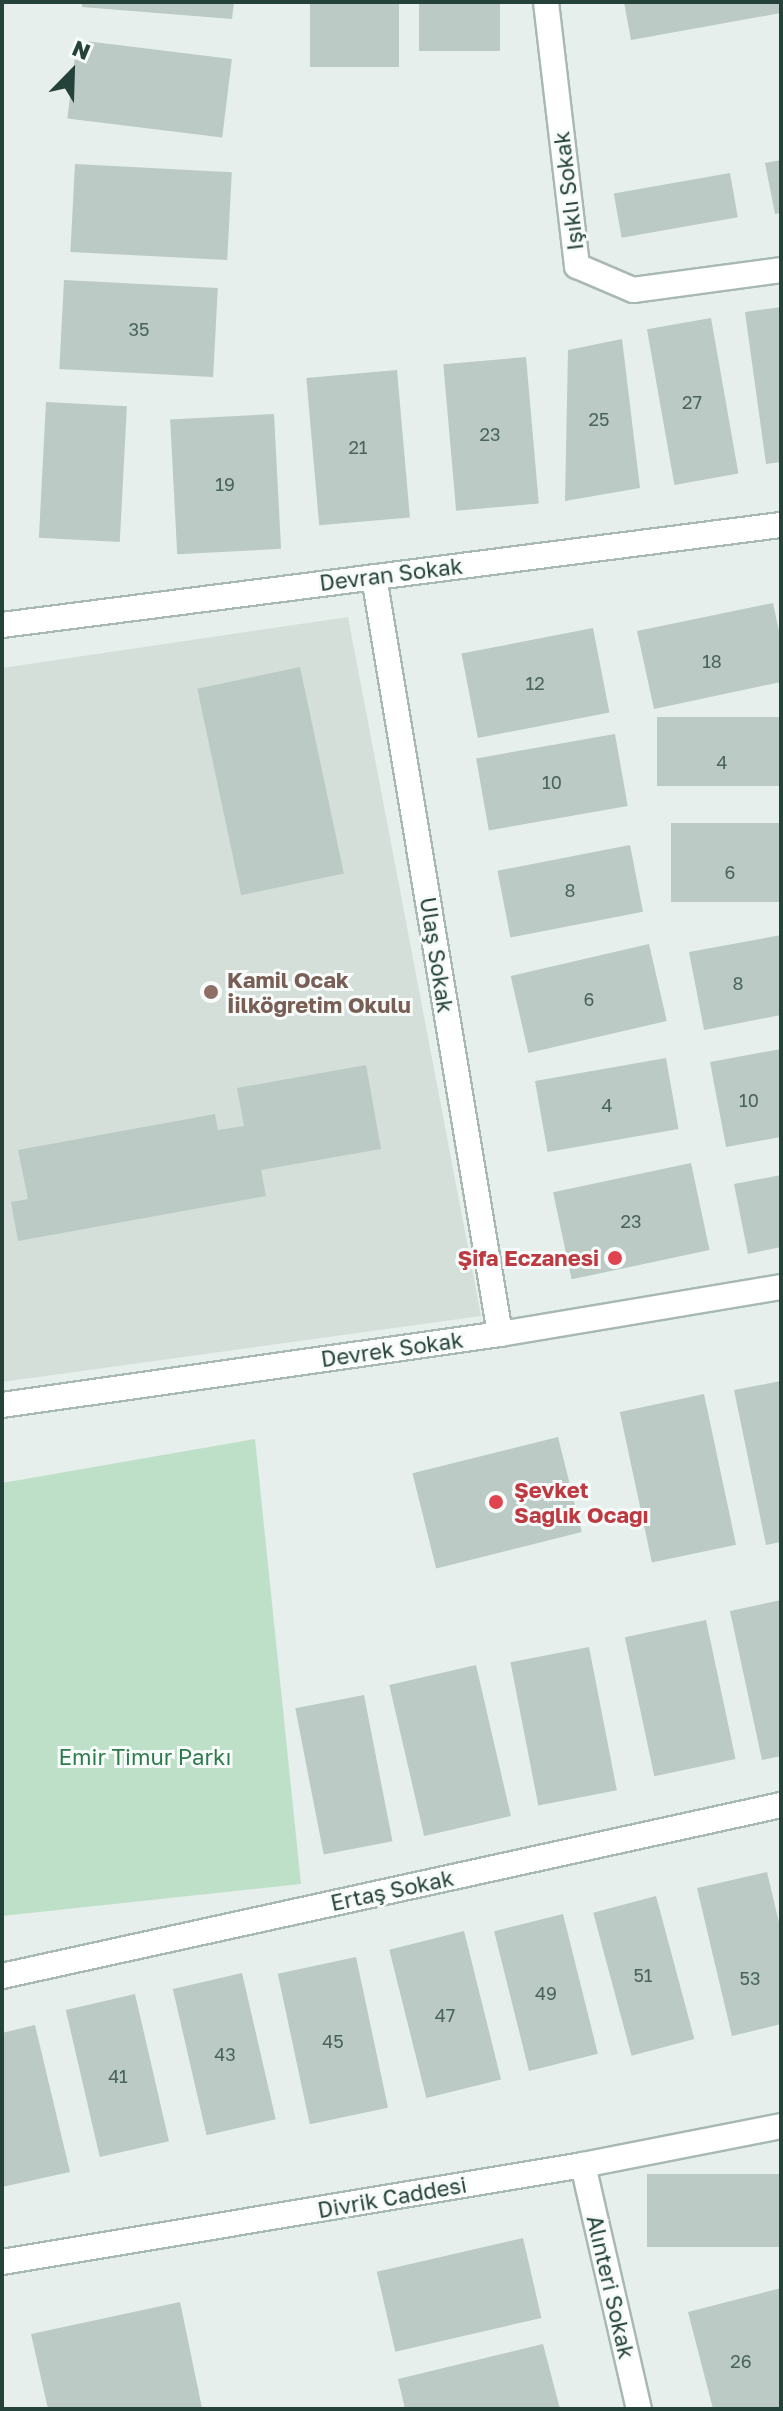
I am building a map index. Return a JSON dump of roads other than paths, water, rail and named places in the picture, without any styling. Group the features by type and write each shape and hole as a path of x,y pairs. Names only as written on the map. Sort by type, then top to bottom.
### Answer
{"street":[{"name":"Işıklı Sokak","path":"546,2 577,266 633,290 781,270"},
{"name":"Devran Sokak","path":"2,625 781,525"},
{"name":"Ulaş Sokak","path":"374,577 500,1334"},
{"name":"Devrek Sokak","path":"2,1405 500,1334 781,1287"},
{"name":"Ertaş Sokak","path":"2,1976 781,1805"},
{"name":"Divrik Caddesi","path":"2,2262 583,2165 781,2126"},
{"name":"Alınteri Sokak","path":"583,2165 639,2409"}],"place":[{"name":"Kamil Ocak İilköğretim Okulu","path":"211,992"},
{"name":"Şifa Eczanesi","path":"615,1258"},
{"name":"Şevket Sağlık Ocağı","path":"496,1502"}],"park label":[{"name":"Emir Timur Parkı","path":"145,1757"}]}
